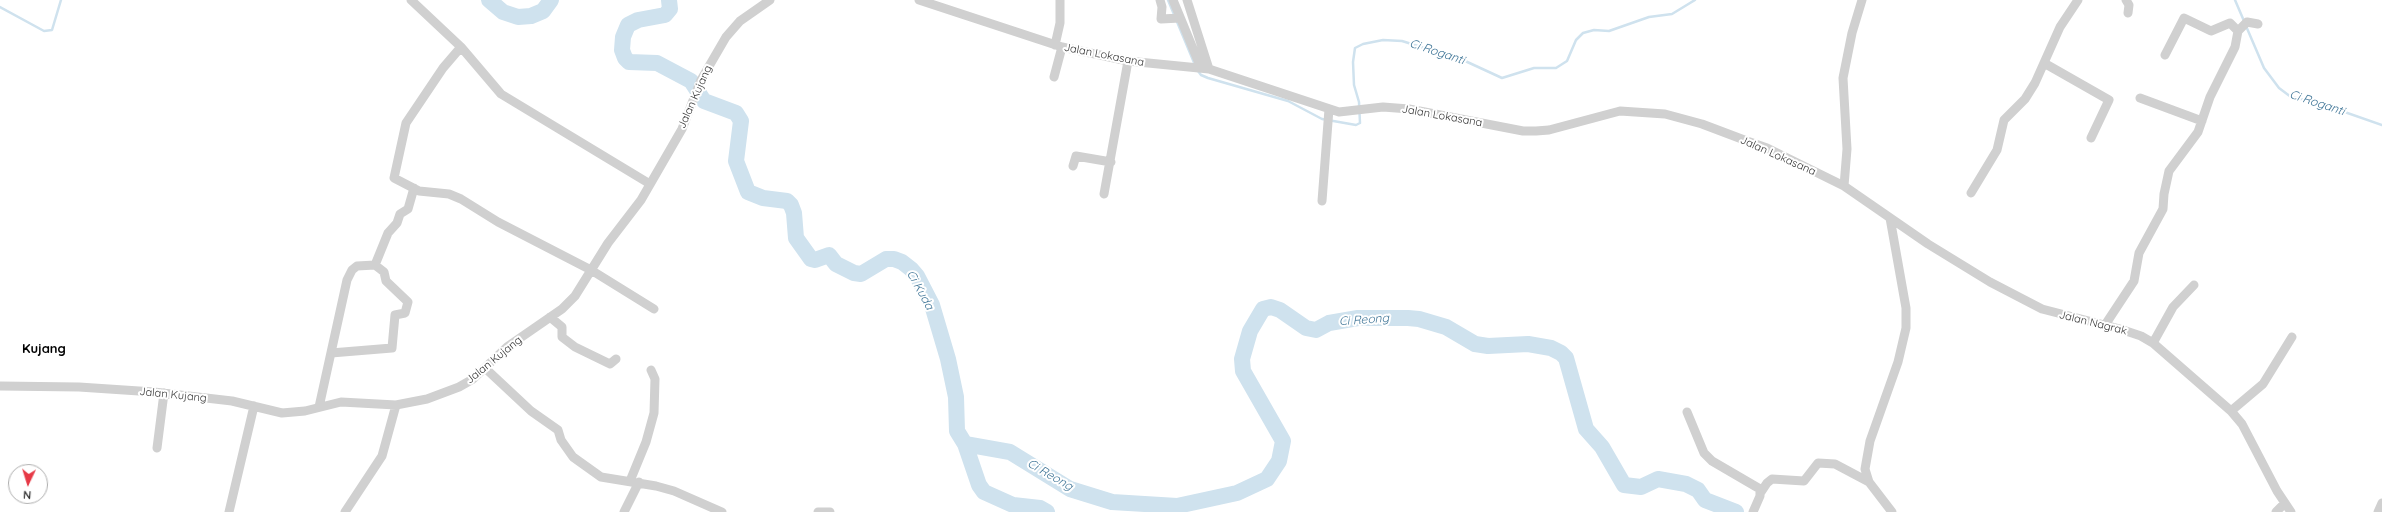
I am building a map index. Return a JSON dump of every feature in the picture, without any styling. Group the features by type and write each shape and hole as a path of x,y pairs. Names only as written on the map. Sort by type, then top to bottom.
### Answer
{"street":[{"path":"411,0 461,47 501,94 650,184"},
{"name":"Jalan Kujang","path":"0,386 79,388 164,393 232,401 282,413 341,402 396,405 444,394 473,379 507,348 550,317 574,296 608,242 641,200 687,117 701,80 726,37 740,22 770,0"},
{"name":"Jalan Lokasana","path":"920,0 1058,46 1128,62 1205,68 1328,118 1339,112 1409,108 1523,131 1536,131 1549,130 1620,111 1665,114 1702,124 1767,148 1844,186"},
{"path":"1054,77 1060,23 1060,0"},
{"path":"1160,0 1162,7 1161,20 1176,19"},
{"path":"1173,0 1176,19 1205,68"},
{"path":"1187,0 1205,68"},
{"path":"1844,186 1847,149 1843,78 1852,33 1862,0"},
{"path":"1971,193 1997,150 2004,120 2025,99 2044,63 2060,27 2078,0"},
{"path":"2126,0 2129,5 2128,13"},
{"path":"2165,55 2184,18 2211,31 2230,23 2242,27 2258,24"},
{"path":"2105,324 2134,281 2139,253 2163,209 2164,194 2169,171 2194,139 2210,97 2235,47 2242,27"},
{"path":"461,47 443,68 406,124 394,178 414,188 461,199 498,222 591,270 654,309"},
{"path":"1104,194 1128,62"},
{"path":"2044,63 2109,100 2091,138"},
{"path":"2140,98 2202,121"},
{"path":"1322,201 1328,118"},
{"path":"1073,166 1076,156 1111,162"},
{"name":"Jalan Nagrak","path":"1844,186 1890,218 1990,282 2042,309 2105,324 2141,336 2153,343 2231,411 2242,424 2291,512"},
{"path":"375,265 388,233 397,223 400,214 408,209 414,188"},
{"path":"1890,218 1906,308 1906,328 1898,362 1866,460 1866,476 1892,512"},
{"path":"319,407 347,280 352,270 357,266 375,265 384,272 386,281 408,302 405,313 395,315 392,348 331,353"},
{"path":"2153,343 2173,308 2194,284"},
{"path":"550,317 562,327 562,337 575,347 610,364 616,359"},
{"path":"2231,411 2263,384 2292,337"},
{"path":"485,368 531,412 558,430 561,440 573,457 601,477 634,482 674,491 722,512"},
{"path":"624,512 654,413 655,379 651,370"},
{"path":"157,448 164,393"},
{"path":"345,512 382,456 396,405"},
{"path":"229,512 254,406"},
{"path":"1687,412 1704,453 1712,460 1756,486 1761,492"},
{"path":"1753,512 1761,492 1767,482 1772,479 1804,481 1818,463 1835,464 1869,482"},
{"path":"2276,512 2285,503"},
{"path":"2378,512 2382,503"},
{"path":"818,512 830,512"}],"waterway":[{"path":"0,7 44,31 52,30 61,0"},
{"name":"Ci Kuda","path":"489,0 503,12 518,17 531,16 543,11 551,0"},
{"name":"Ci Kuda","path":"669,0 670,9 665,15 638,20 628,25 623,37 622,50 625,58 629,62 657,63 691,81 704,101 736,113 741,121 736,161 748,192 763,198 787,201 791,205 794,213 796,238 811,259 815,260 829,255 836,264 854,273 861,274 886,259 894,259 902,262 911,269 917,276 932,305 948,359 956,397 957,431 965,444 979,485 984,492 1013,505 1040,508 1047,512"},
{"name":"Ci Roganti","path":"1168,0 1195,65"},
{"name":"Ci Roganti","path":"1198,71 1201,75 1208,78 1288,101 1322,119 1356,125 1360,123 1359,102 1354,85 1353,62 1355,48 1363,44 1383,40 1402,41 1463,60 1502,78 1534,68 1556,68 1567,61 1576,40 1583,33 1594,30 1609,31 1649,17 1672,14 1695,0"},
{"name":"Ci Roganti","path":"2235,0 2244,21"},
{"name":"Ci Roganti","path":"2246,26 2264,68 2279,88 2291,97 2316,102 2382,125"},
{"name":"Ci Reong","path":"965,444 1010,452 1070,489 1112,502 1177,506 1237,493 1267,479 1279,461 1283,441 1243,371 1242,359 1250,331 1263,309 1271,307 1280,310 1306,328 1316,330 1329,323 1358,318 1408,318 1419,319 1446,327 1475,344 1488,346 1528,344 1551,348 1561,353 1566,358 1586,429 1602,447 1624,485 1641,487 1658,479 1686,484 1698,490 1705,500 1736,512"}],"district":[{"name":"Kujang","path":"44,349"}]}
